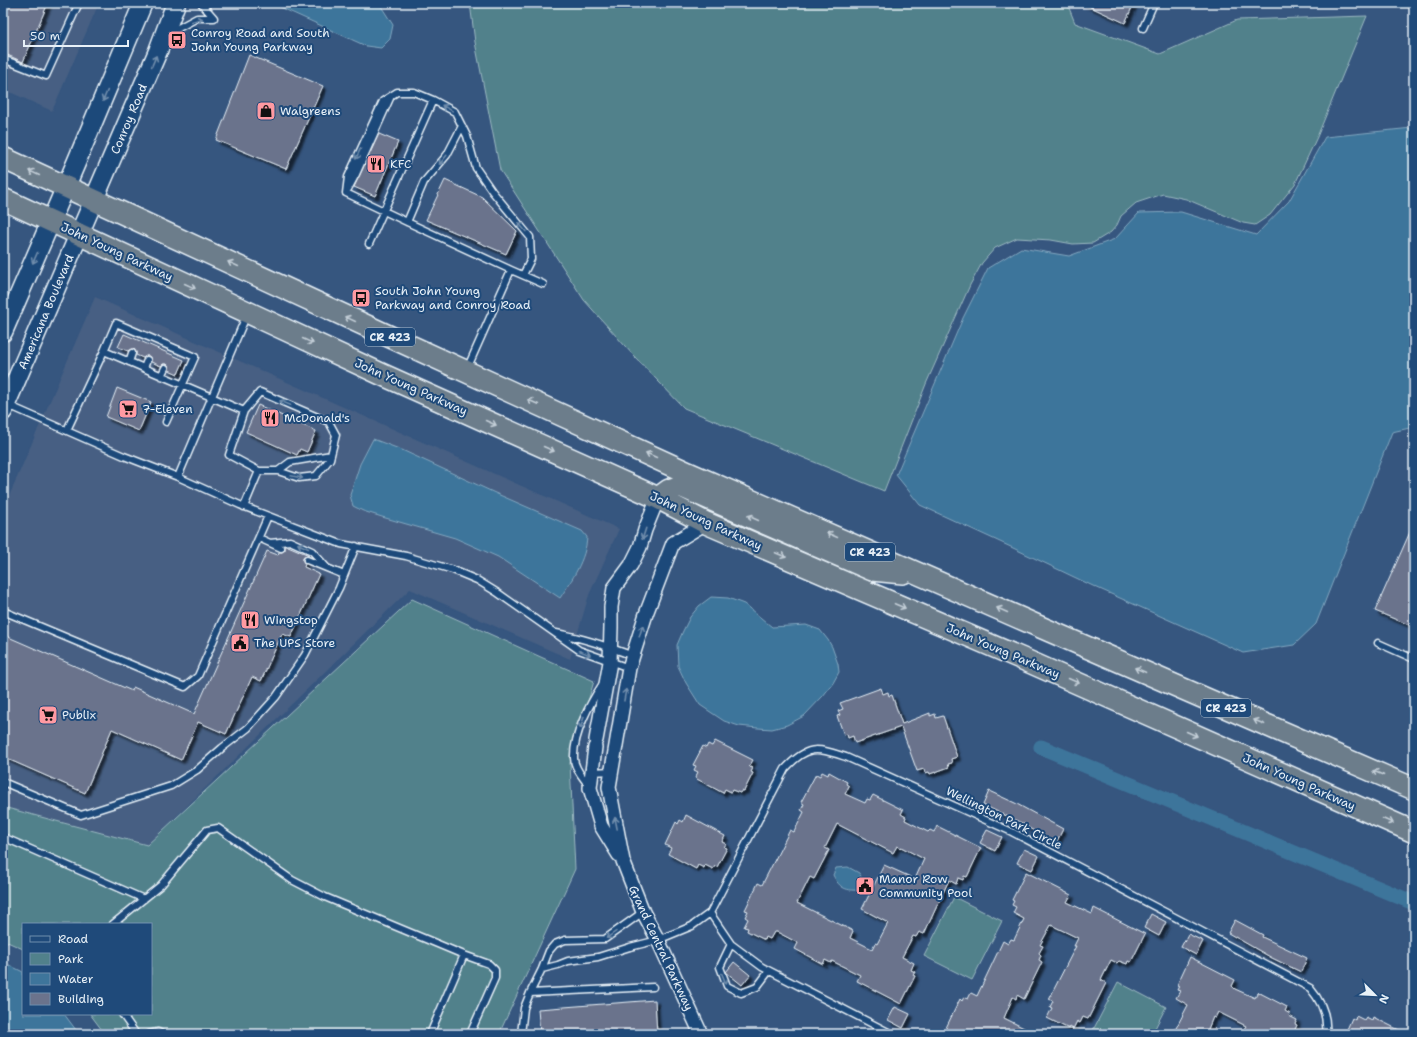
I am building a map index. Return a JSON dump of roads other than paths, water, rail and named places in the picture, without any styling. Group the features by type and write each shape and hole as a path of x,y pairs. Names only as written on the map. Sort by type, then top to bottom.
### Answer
{"highway":[{"name":"CR 423","path":"3,158 686,472 1414,789"},
{"name":"John Young Parkway","path":"3,199 388,377 658,498 706,523 1025,660 1414,832"},
{"path":"597,471 613,472 655,485 686,472"},
{"path":"658,498 669,490 680,486 872,570 920,574"}],"main road":[{"path":"3,332 143,3"},
{"name":"Conroy Road","path":"79,235 164,36 176,3"},
{"name":"Americana Boulevard","path":"4,408 79,235"}],"street":[{"name":"Grand Central Parkway","path":"658,498 640,547 631,565 614,588 611,607 612,627 610,662 590,788 601,826 623,862 643,912 658,940 701,1034"},
{"name":"Grand Central Parkway","path":"623,862 609,787 631,662 646,614 673,542 706,523"}],"lane":[{"path":"3,60 46,76 79,3"},
{"path":"164,36 198,18 214,18 202,3"},
{"path":"1143,28 1154,3"},
{"path":"523,275 531,259 530,237 492,191 476,168 467,136 455,112 414,92 397,92 383,101 348,177 346,193 383,211 511,270 543,284"},
{"path":"369,244 433,100"},
{"path":"407,222 424,182 447,155 462,126"},
{"path":"466,371 511,270"},
{"path":"178,477 247,312"},
{"path":"66,430 116,323 195,357 166,422"},
{"path":"139,340 142,334"},
{"path":"153,347 156,340"},
{"path":"170,354 174,348"},
{"path":"104,351 244,411"},
{"path":"129,362 132,354"},
{"path":"144,368 147,360"},
{"path":"161,376 164,368"},
{"path":"260,392 329,422 336,435 331,455 316,476 299,478 278,471 259,471 228,454 244,411 260,392"},
{"path":"4,408 66,430 124,456 178,477 244,507 341,544 406,556 453,570 477,580 498,593 579,650 610,662 631,662"},
{"path":"278,471 290,462 331,455"},
{"path":"244,507 259,471"},
{"path":"3,611 185,687 198,676 268,516"},
{"path":"259,538 281,548"},
{"path":"270,543 290,541 312,551 327,568"},
{"path":"3,782 81,815 171,786 198,770 222,748 248,728 276,697 305,655 344,575 356,546"},
{"path":"307,560 344,575"},
{"path":"552,632 581,638 610,647 631,662"},
{"path":"1378,643 1414,659"},
{"path":"590,788 577,769 574,758 575,750 577,738 585,715 608,677"},
{"name":"Wellington Park Circle","path":"542,969 568,961 598,957 658,940 692,926 710,913 785,769 796,757 806,751 823,750 846,757 1012,832 1310,988 1324,1008 1327,1025 1326,1034"},
{"path":"592,772 612,771"},
{"path":"114,923 161,884 207,830 218,828 292,880 325,897 464,955 490,964 495,970 494,978 470,1034"},
{"path":"3,837 144,899"},
{"path":"522,1034 524,1008 549,951 556,944 565,940 605,939 643,912"},
{"path":"710,913 731,944 769,971 892,1034"},
{"path":"731,944 720,967 727,986 741,993 758,987 769,971"},
{"path":"430,1034 464,955"},
{"path":"530,993 653,987"},
{"path":"123,1015 136,1034"},
{"path":"149,1034 158,1032 162,1034"}],"water":[{"path":"271,3 379,3 393,25 390,39 381,48 366,46"},
{"path":"1412,128 1414,130 1414,427 1392,432 1316,624 1294,645 1243,653 1093,586 920,505 896,475 963,318 988,268 1021,248 1069,256 1115,239 1139,213 1181,212 1256,235 1289,201 1325,137"},
{"path":"373,439 402,450 582,531 587,537 584,553 574,577 560,598 498,557 455,538 382,517 353,506 350,495 360,464"},
{"path":"711,597 728,598 744,604 772,627 806,625 820,630 828,640 838,664 839,672 823,696 804,716 787,725 772,729 739,726 724,721 700,705 686,683 678,666 677,645 690,617 699,606"},
{"path":"848,867 859,873 865,884 862,890 844,888 836,880 833,875 836,868"},
{"path":"3,962 22,972 22,1015 65,1015 79,1034 3,1034"}],"waterway":[{"path":"1041,747 1414,903"}],"place":[{"name":"Conroy Road and South John Young Parkway","path":"177,40"},
{"name":"Walgreens","path":"266,111"},
{"name":"KFC","path":"376,164"},
{"name":"South John Young Parkway and Conroy Road","path":"361,298"},
{"name":"7-Eleven","path":"128,409"},
{"name":"McDonald's","path":"270,418"},
{"name":"Wingstop","path":"250,620"},
{"name":"The UPS Store","path":"240,643"},
{"name":"Publix","path":"48,715"},
{"name":"Manor Row Community Pool","path":"865,886"}]}
